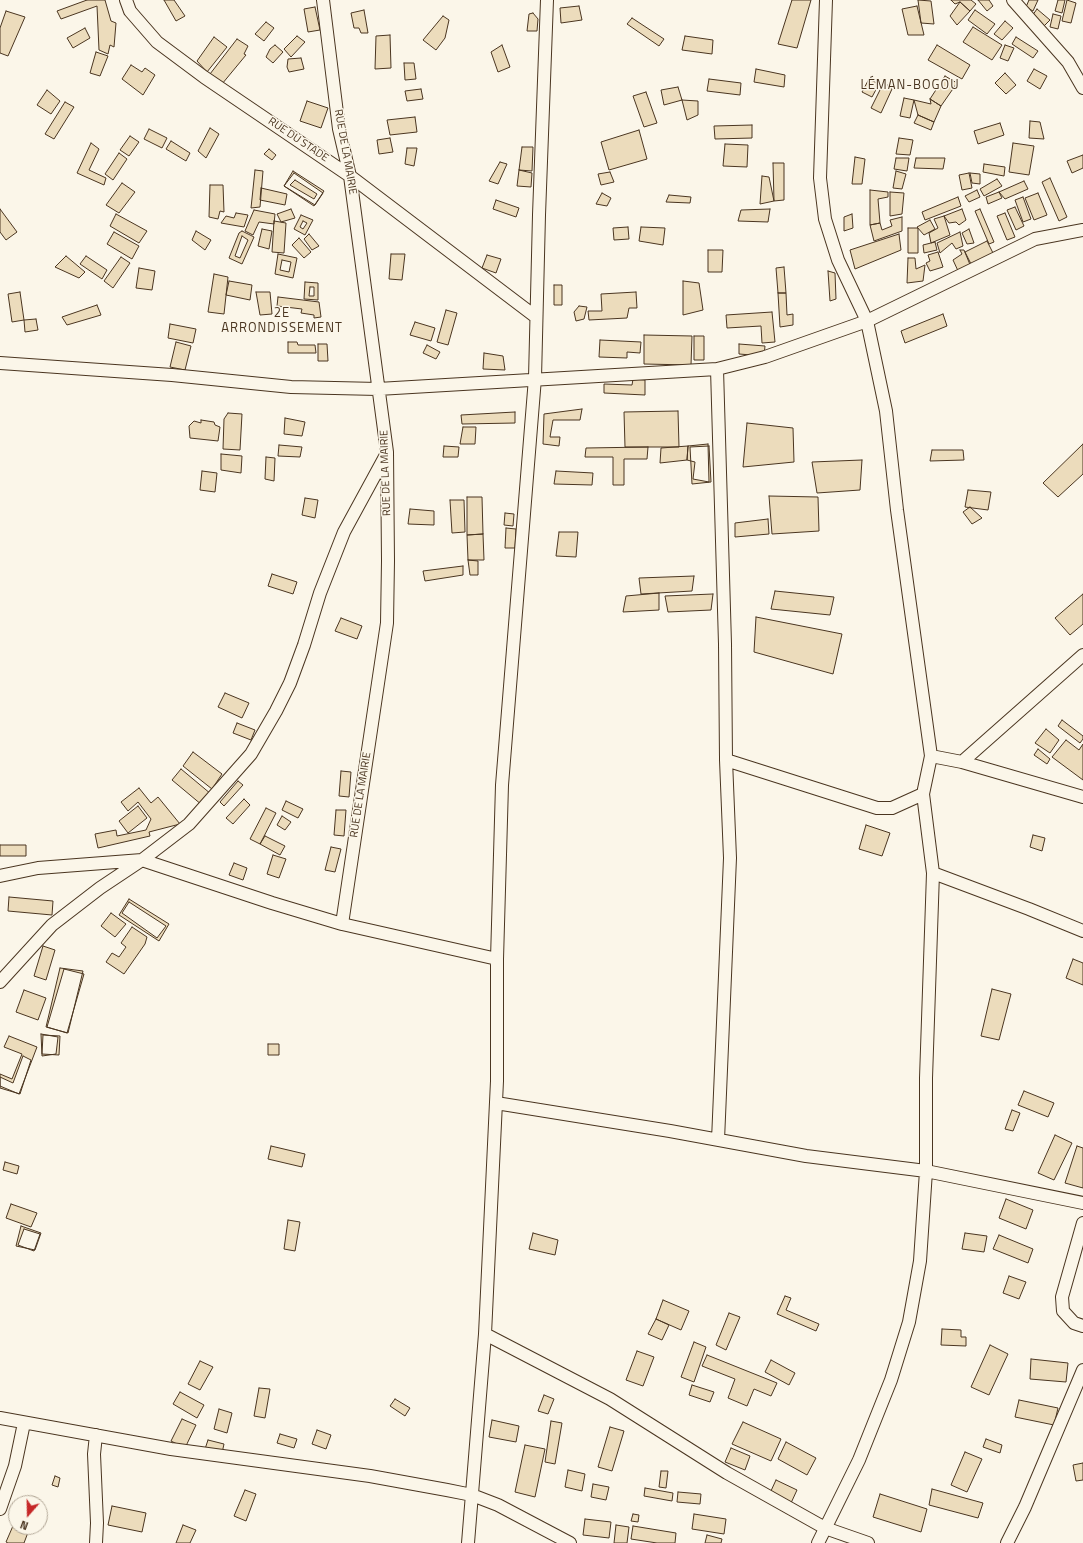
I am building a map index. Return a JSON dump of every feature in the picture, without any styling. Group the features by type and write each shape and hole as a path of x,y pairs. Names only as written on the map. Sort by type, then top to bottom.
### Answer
{"street":[{"name":"RUE DU STADE","path":"126,0 130,11 157,42 204,77 350,176 536,316"},
{"name":"RUE DE LA MAIRIE","path":"323,0 339,129 350,176 387,452 387,623 342,924"},
{"path":"468,1543 485,1334 496,1103 496,959 502,785 535,378 547,0"},
{"path":"818,1543 862,1453 891,1380 909,1322 920,1261 926,1171 926,1078 933,873 924,794 931,756 897,510 886,411 867,321 838,260 826,219 820,178 826,0"},
{"path":"1013,0 1068,62 1083,88"},
{"path":"0,363 172,375 291,387 378,389 535,378 717,369 765,357 867,321 1035,239 1083,230"},
{"path":"717,369 725,644 726,760 730,858 718,1140"},
{"path":"0,982 52,925 88,896 142,860 189,824 251,754 290,683 304,645 320,593 344,532 387,452"},
{"path":"962,762 1083,655"},
{"path":"931,756 962,762 1083,797"},
{"path":"726,760 877,808 892,808 924,794"},
{"path":"0,876 38,868 142,860 272,903 342,924 496,959"},
{"path":"933,873 1083,931"},
{"path":"496,1103 806,1156 926,1171 1083,1203"},
{"path":"1083,1223 1062,1297 1063,1311 1074,1323 1083,1326"},
{"path":"485,1334 610,1399 727,1473 826,1528 868,1543"},
{"path":"1007,1543 1025,1507 1083,1370"},
{"path":"0,1418 172,1448 370,1476 472,1495 498,1505 570,1543"},
{"path":"0,1509 15,1466 24,1423"},
{"path":"96,1435 94,1454 97,1523 96,1543"}],"building":[{"path":"87,0 105,0 111,21 116,23 114,47 110,45 108,54 99,50 97,6 61,19 57,11"},
{"path":"164,0 174,0 185,16 176,21"},
{"path":"792,0 811,0 797,48 778,44"},
{"path":"918,0 931,1 934,24 921,23"},
{"path":"951,0 971,0 976,4 970,11 960,2 955,4"},
{"path":"978,0 989,0 993,6 987,11"},
{"path":"1029,0 1038,0 1033,11 1026,7"},
{"path":"1058,0 1065,0 1062,13 1055,11"},
{"path":"1067,0 1076,3 1071,23 1062,21"},
{"path":"960,2 970,11 957,25 950,16"},
{"path":"579,6 582,20 561,23 560,8"},
{"path":"917,6 924,35 908,35 902,9"},
{"path":"315,7 320,30 308,32 304,9"},
{"path":"1037,9 1050,20 1044,26 1032,16"},
{"path":"364,10 368,33 361,33 359,28 354,28 351,13"},
{"path":"975,10 995,24 987,34 968,20"},
{"path":"6,11 25,17 8,56 0,53 0,28"},
{"path":"533,13 538,19 537,31 527,31 529,14"},
{"path":"1053,14 1061,16 1058,29 1050,27"},
{"path":"443,16 449,20 445,38 436,50 423,40"},
{"path":"632,18 664,39 659,46 627,24"},
{"path":"1005,21 1013,28 1002,40 994,34"},
{"path":"266,22 274,28 264,41 255,34"},
{"path":"973,27 1002,45 992,60 963,42"},
{"path":"85,28 90,38 73,48 67,38"},
{"path":"390,35 391,68 375,69 376,36"},
{"path":"297,36 305,42 291,57 284,49"},
{"path":"685,36 713,40 712,54 682,50"},
{"path":"214,37 227,47 207,72 197,61"},
{"path":"1016,37 1038,51 1033,58 1012,44"},
{"path":"237,39 248,46 244,54 246,55 222,84 210,74"},
{"path":"275,45 283,52 273,63 266,57 270,49"},
{"path":"502,45 510,67 498,72 491,52"},
{"path":"937,45 970,65 962,79 928,60"},
{"path":"1005,45 1014,48 1008,61 1000,58"},
{"path":"96,52 108,56 100,76 90,73"},
{"path":"301,58 304,69 289,72 287,67 288,59"},
{"path":"404,63 414,63 416,79 405,80"},
{"path":"131,65 142,72 145,68 155,75 143,95 122,79"},
{"path":"756,69 785,75 784,87 754,82"},
{"path":"1034,69 1047,76 1040,89 1027,81"},
{"path":"1005,73 1016,85 1006,94 995,83"},
{"path":"945,76 957,83 941,106 930,99"},
{"path":"709,79 741,83 740,95 707,91"},
{"path":"869,79 879,84 872,97 862,92"},
{"path":"884,82 892,89 881,113 871,108"},
{"path":"678,87 682,100 664,105 661,90"},
{"path":"421,89 423,99 407,101 405,91"},
{"path":"47,90 60,101 51,114 37,105"},
{"path":"646,92 657,123 644,127 633,96"},
{"path":"904,98 914,100 910,118 900,116"},
{"path":"930,99 941,106 934,122 918,115 914,100 931,104"},
{"path":"682,100 698,101 698,115 687,120"},
{"path":"307,101 328,108 321,128 300,121"},
{"path":"65,102 74,107 54,139 45,134"},
{"path":"918,115 934,122 931,130 914,123"},
{"path":"415,117 417,132 390,135 387,120"},
{"path":"1030,121 1040,122 1044,139 1029,138"},
{"path":"1000,123 1004,135 978,144 974,131"},
{"path":"752,125 752,138 715,139 714,126"},
{"path":"210,128 219,134 206,158 198,151"},
{"path":"149,129 167,138 162,148 144,139"},
{"path":"639,130 647,159 609,170 601,142"},
{"path":"130,136 139,142 129,156 120,150"},
{"path":"390,138 393,152 379,154 377,140"},
{"path":"899,138 913,140 910,155 896,154"},
{"path":"171,141 190,153 186,161 166,149"},
{"path":"91,143 99,149 89,170 106,178 104,185 77,173"},
{"path":"1013,143 1034,146 1029,175 1009,172"},
{"path":"725,144 748,145 747,167 723,166"},
{"path":"522,147 533,147 532,171 519,170"},
{"path":"407,148 417,148 414,166 405,164"},
{"path":"269,149 276,155 272,160 264,154"},
{"path":"119,153 127,159 113,180 105,174"},
{"path":"1083,155 1083,168 1072,173 1067,161"},
{"path":"855,157 865,159 862,184 852,184"},
{"path":"896,158 909,158 907,171 894,169"},
{"path":"916,158 945,158 943,169 914,168"},
{"path":"500,162 507,164 498,184 489,181"},
{"path":"773,163 784,163 784,200 774,201"},
{"path":"984,164 1005,167 1004,176 983,172"},
{"path":"255,170 263,171 260,207 251,208"},
{"path":"519,170 532,173 531,187 517,186"},
{"path":"293,171 324,191 314,206 284,186"},
{"path":"896,171 906,174 902,189 893,188"},
{"path":"610,172 614,182 601,185 598,174"},
{"path":"294,173 323,193 315,205 284,186"},
{"path":"969,173 972,188 962,190 959,175"},
{"path":"970,173 980,174 980,184 972,183"},
{"path":"762,176 769,177 774,201 760,204"},
{"path":"1050,178 1067,217 1059,221 1042,182"},
{"path":"997,179 1002,186 984,196 980,189"},
{"path":"295,180 317,194 314,199 290,185"},
{"path":"1024,181 1028,189 1005,199 999,192"},
{"path":"122,183 135,192 119,213 106,205"},
{"path":"210,185 223,185 224,212 220,211 218,219 209,217"},
{"path":"261,188 287,194 285,205 260,200"},
{"path":"870,190 888,192 888,197 878,199 880,223 870,225"},
{"path":"977,190 980,197 969,202 965,196"},
{"path":"890,192 904,193 902,214 890,216"},
{"path":"999,192 1002,198 988,204 986,197"},
{"path":"602,193 611,198 607,206 596,204"},
{"path":"1038,193 1047,215 1034,220 1025,198"},
{"path":"669,195 691,197 690,203 666,202"},
{"path":"958,197 961,206 925,220 922,212"},
{"path":"1023,197 1031,219 1023,222 1015,200"},
{"path":"496,200 519,208 516,217 493,209"},
{"path":"1015,207 1024,226 1016,230 1007,210"},
{"path":"0,209 17,232 6,240 0,232"},
{"path":"291,209 295,218 281,222 277,214"},
{"path":"770,209 768,222 738,221 741,210"},
{"path":"962,209 966,220 959,225 956,222 949,223 944,216"},
{"path":"980,209 994,242 989,244 975,211"},
{"path":"254,210 275,214 274,224 259,222 253,235 245,231"},
{"path":"236,213 248,215 244,227 221,223 226,216 234,218"},
{"path":"1005,213 1015,237 1007,240 997,216"},
{"path":"116,214 147,231 139,243 110,226"},
{"path":"852,214 853,228 844,231 844,217"},
{"path":"301,215 313,220 305,235 294,229"},
{"path":"944,216 950,235 931,243 929,233 938,228 934,219"},
{"path":"902,217 902,231 874,241 870,225 880,223 882,230 892,226 890,220"},
{"path":"930,220 935,229 924,235 917,227"},
{"path":"274,221 286,223 284,253 272,252"},
{"path":"303,221 307,223 303,229 300,227"},
{"path":"628,227 629,239 614,240 613,228"},
{"path":"641,227 665,228 663,245 639,241"},
{"path":"908,228 918,228 918,253 908,253"},
{"path":"262,229 272,231 269,249 258,246"},
{"path":"969,229 974,243 967,244 962,233"},
{"path":"196,231 211,240 205,250 192,240"},
{"path":"242,231 254,237 242,264 229,258 239,233"},
{"path":"114,232 139,246 132,259 107,244"},
{"path":"960,232 963,246 956,249 952,243 940,253 937,243"},
{"path":"309,234 319,246 312,250 304,239"},
{"path":"899,234 901,250 855,269 850,250"},
{"path":"242,236 248,240 240,258 235,256"},
{"path":"299,238 311,252 304,258 292,245"},
{"path":"987,241 995,257 973,268 965,252"},
{"path":"935,242 937,250 924,253 923,245"},
{"path":"708,250 723,250 722,272 708,272"},
{"path":"960,250 964,250 971,267 959,273 953,260 962,254"},
{"path":"938,252 943,267 930,271 926,263 930,261 928,255"},
{"path":"278,254 297,258 293,278 275,274"},
{"path":"391,254 405,254 402,280 389,279"},
{"path":"487,255 501,259 496,273 482,268"},
{"path":"66,256 85,272 79,278 55,267"},
{"path":"86,256 107,270 102,279 80,264"},
{"path":"121,257 130,263 113,288 104,281"},
{"path":"908,258 915,258 916,269 925,265 923,281 907,283"},
{"path":"282,260 291,262 289,272 280,270"},
{"path":"784,267 786,293 778,293 776,268"},
{"path":"139,268 155,271 152,290 136,288"},
{"path":"828,271 835,273 836,299 830,301"},
{"path":"214,274 228,277 224,314 208,312"},
{"path":"229,281 252,285 250,300 226,295"},
{"path":"683,281 699,283 703,310 683,315"},
{"path":"305,282 318,283 318,300 304,299"},
{"path":"554,285 562,285 562,305 554,305"},
{"path":"310,287 314,287 314,296 309,296"},
{"path":"20,292 24,320 12,322 8,294"},
{"path":"256,292 270,292 272,314 260,315"},
{"path":"636,292 637,308 629,308 627,318 589,320 588,311 602,311 601,294"},
{"path":"778,293 786,293 787,315 793,314 793,325 780,327"},
{"path":"278,297 319,302 321,317 314,318 314,315 301,313 302,309 277,306"},
{"path":"97,305 101,315 67,325 62,317"},
{"path":"579,306 587,307 584,319 576,321 574,312"},
{"path":"446,310 457,313 448,345 437,342"},
{"path":"772,312 775,342 762,343 761,326 727,328 726,315"},
{"path":"943,314 947,326 905,343 901,331"},
{"path":"36,319 38,330 25,332 24,320"},
{"path":"415,322 435,328 431,341 410,335"},
{"path":"170,324 196,329 193,343 168,338"},
{"path":"644,335 692,336 691,365 644,364"},
{"path":"694,336 704,336 704,360 694,360"},
{"path":"600,340 641,342 640,353 627,352 627,358 599,357"},
{"path":"176,342 191,346 185,370 170,367"},
{"path":"288,342 297,342 298,345 315,345 316,353 288,353"},
{"path":"318,344 327,344 328,361 318,361"},
{"path":"739,344 765,346 764,356 739,354"},
{"path":"427,345 440,352 436,359 423,353"},
{"path":"484,353 503,356 505,370 483,369"},
{"path":"633,379 645,380 645,395 604,393 604,384 632,385"},
{"path":"582,409 580,420 553,420 550,437 560,437 559,446 543,444 544,414"},
{"path":"678,411 679,447 625,447 624,412"},
{"path":"515,412 515,423 462,424 461,415"},
{"path":"228,413 242,414 240,450 223,449 224,419"},
{"path":"285,418 305,422 302,436 284,434"},
{"path":"201,420 214,422 215,425 220,427 218,441 190,438 189,426 194,421 201,423"},
{"path":"747,423 793,428 794,462 743,467"},
{"path":"463,427 476,427 475,444 460,444"},
{"path":"708,444 709,482 693,479 695,462 687,460 688,446"},
{"path":"1083,444 1083,474 1058,497 1043,483"},
{"path":"279,445 302,447 300,457 278,456"},
{"path":"444,446 459,447 458,457 443,457"},
{"path":"688,446 687,460 660,463 661,448"},
{"path":"709,446 711,482 692,484 690,447"},
{"path":"648,447 647,459 624,459 624,485 613,485 613,457 585,457 586,448"},
{"path":"932,450 963,450 964,460 930,461"},
{"path":"221,454 242,456 241,473 221,470"},
{"path":"266,457 275,458 274,481 265,479"},
{"path":"862,460 860,490 817,493 812,462"},
{"path":"202,471 217,473 215,492 200,490"},
{"path":"556,471 593,473 592,485 554,484"},
{"path":"968,490 991,492 988,510 965,507"},
{"path":"769,496 818,497 819,531 772,534"},
{"path":"467,497 482,497 483,534 467,535"},
{"path":"305,498 318,500 315,518 302,515"},
{"path":"450,500 464,500 465,532 452,533"},
{"path":"970,507 982,518 972,524 963,512"},
{"path":"410,509 434,511 434,525 408,524"},
{"path":"505,513 514,514 513,526 504,525"},
{"path":"768,519 769,534 735,537 735,523"},
{"path":"506,528 516,529 515,548 505,548"},
{"path":"559,532 578,532 576,557 556,556"},
{"path":"483,534 484,560 468,560 467,535"},
{"path":"468,560 478,561 478,575 470,575"},
{"path":"463,566 463,575 425,581 423,571"},
{"path":"272,574 297,582 293,594 268,586"},
{"path":"694,576 692,591 641,594 639,578"},
{"path":"775,591 834,597 830,615 771,609"},
{"path":"659,593 659,610 623,612 626,596"},
{"path":"713,594 711,610 668,612 665,596"},
{"path":"1083,594 1083,624 1070,635 1055,618"},
{"path":"756,617 842,634 833,674 754,652"},
{"path":"341,618 362,626 357,639 335,631"},
{"path":"225,693 249,703 242,718 218,707"},
{"path":"1062,720 1083,736 1080,743 1058,726"},
{"path":"237,723 255,730 251,740 233,733"},
{"path":"1046,729 1059,740 1050,753 1035,743"},
{"path":"1066,740 1079,750 1083,744 1083,780 1052,757"},
{"path":"1038,749 1050,759 1047,764 1034,755"},
{"path":"193,752 222,774 212,789 183,766"},
{"path":"181,769 211,794 202,805 172,780"},
{"path":"341,771 351,772 349,797 339,796"},
{"path":"238,781 243,785 224,806 220,802"},
{"path":"139,788 151,803 158,797 180,824 149,832 150,836 98,848 95,834 116,830 117,836 146,830 151,819 138,802 128,811 121,802"},
{"path":"244,799 250,805 233,824 226,818"},
{"path":"286,801 303,809 298,818 282,810"},
{"path":"138,806 147,818 128,833 119,821"},
{"path":"266,808 276,813 260,844 250,839"},
{"path":"336,810 346,810 344,836 334,835"},
{"path":"282,816 291,822 285,830 277,825"},
{"path":"866,825 890,833 882,856 859,849"},
{"path":"1033,835 1045,838 1042,851 1030,847"},
{"path":"265,836 285,846 280,855 260,844"},
{"path":"0,845 26,845 26,856 0,856"},
{"path":"331,847 341,849 335,872 325,870"},
{"path":"273,855 286,859 279,878 267,874"},
{"path":"234,863 247,868 243,880 229,875"},
{"path":"9,897 53,901 52,915 8,911"},
{"path":"129,899 169,924 159,941 119,915"},
{"path":"129,902 166,926 157,938 122,913"},
{"path":"111,913 126,924 115,937 101,926"},
{"path":"132,927 147,937 145,944 124,974 106,962 112,953 119,957 126,947 121,943"},
{"path":"43,946 55,950 46,980 34,976"},
{"path":"1073,959 1083,963 1083,985 1066,978"},
{"path":"60,968 83,971 68,1033 46,1027"},
{"path":"64,969 84,974 67,1033 47,1027"},
{"path":"992,989 1011,994 999,1040 981,1036"},
{"path":"24,990 46,998 38,1020 16,1012"},
{"path":"41,1034 58,1037 56,1054 42,1056"},
{"path":"43,1035 60,1036 59,1055 42,1054"},
{"path":"9,1036 37,1047 19,1094 0,1086 0,1074 12,1079 22,1054 4,1047"},
{"path":"268,1044 279,1044 279,1055 268,1055"},
{"path":"23,1056 31,1060 20,1094 0,1088 0,1077 13,1083"},
{"path":"1024,1091 1054,1103 1048,1117 1018,1105"},
{"path":"1012,1110 1020,1113 1013,1131 1005,1129"},
{"path":"1055,1135 1072,1143 1054,1180 1038,1173"},
{"path":"271,1146 305,1154 302,1167 268,1159"},
{"path":"1077,1146 1083,1148 1083,1188 1065,1183"},
{"path":"5,1162 19,1166 17,1174 3,1170"},
{"path":"1006,1199 1033,1210 1026,1229 999,1218"},
{"path":"11,1204 37,1213 31,1227 6,1218"},
{"path":"288,1220 300,1222 295,1251 284,1249"},
{"path":"21,1226 41,1233 35,1250 16,1246"},
{"path":"24,1229 40,1234 34,1251 18,1245"},
{"path":"533,1233 558,1240 555,1255 529,1249"},
{"path":"965,1233 987,1236 984,1252 962,1249"},
{"path":"999,1235 1033,1249 1028,1263 993,1249"},
{"path":"1009,1276 1026,1282 1019,1299 1003,1293"},
{"path":"785,1296 791,1298 786,1310 819,1324 816,1331 777,1314"},
{"path":"663,1300 689,1311 681,1330 656,1319"},
{"path":"729,1313 740,1317 726,1350 716,1345"},
{"path":"656,1319 669,1325 662,1340 648,1334"},
{"path":"942,1329 961,1330 961,1337 966,1337 966,1346 941,1345"},
{"path":"694,1342 706,1347 694,1382 681,1377"},
{"path":"990,1345 1008,1354 989,1395 971,1387"},
{"path":"637,1351 654,1357 643,1386 626,1380"},
{"path":"707,1355 777,1383 771,1396 754,1389 747,1406 728,1398 735,1379 702,1366"},
{"path":"1031,1359 1068,1363 1066,1382 1030,1379"},
{"path":"771,1360 795,1373 789,1385 765,1372"},
{"path":"200,1361 213,1367 200,1390 188,1384"},
{"path":"692,1385 714,1392 710,1402 689,1395"},
{"path":"259,1388 270,1389 265,1418 254,1416"},
{"path":"180,1392 204,1405 197,1418 173,1404"},
{"path":"544,1395 554,1399 548,1414 538,1411"},
{"path":"395,1399 410,1408 405,1416 390,1406"},
{"path":"1019,1400 1058,1408 1054,1425 1015,1417"},
{"path":"219,1409 232,1413 227,1433 214,1429"},
{"path":"182,1419 196,1425 185,1448 171,1441"},
{"path":"492,1420 519,1426 516,1442 489,1437"},
{"path":"551,1421 562,1423 555,1464 545,1462"},
{"path":"743,1422 781,1439 771,1461 732,1444"},
{"path":"610,1427 624,1431 612,1471 598,1467"},
{"path":"317,1430 331,1435 326,1449 312,1444"},
{"path":"280,1434 297,1439 294,1448 277,1443"},
{"path":"986,1439 1002,1445 1000,1453 983,1447"},
{"path":"208,1440 224,1444 222,1453 205,1449"},
{"path":"786,1442 816,1458 807,1475 778,1459"},
{"path":"525,1445 545,1449 535,1497 515,1492"},
{"path":"731,1448 750,1456 745,1470 725,1462"},
{"path":"965,1452 982,1459 967,1492 951,1485"},
{"path":"1083,1463 1083,1480 1076,1481 1073,1465"},
{"path":"568,1470 585,1474 582,1491 565,1487"},
{"path":"661,1471 668,1471 666,1488 659,1487"},
{"path":"55,1476 60,1478 58,1487 52,1485"},
{"path":"776,1480 797,1490 791,1503 770,1493"},
{"path":"593,1484 609,1487 606,1500 591,1497"},
{"path":"645,1488 673,1493 672,1501 644,1496"},
{"path":"932,1489 983,1503 978,1518 929,1505"},
{"path":"245,1490 256,1494 246,1521 234,1516"},
{"path":"678,1492 701,1494 700,1504 677,1502"},
{"path":"880,1494 927,1509 921,1532 873,1517"},
{"path":"112,1506 146,1513 142,1532 108,1525"},
{"path":"633,1514 639,1515 638,1522 631,1521"},
{"path":"694,1514 726,1519 724,1534 692,1529"},
{"path":"585,1519 611,1522 609,1538 583,1535"},
{"path":"183,1525 196,1530 190,1543 176,1543"},
{"path":"616,1525 629,1527 627,1543 614,1543"},
{"path":"633,1526 676,1533 675,1543 657,1543 631,1539"},
{"path":"9,1535 27,1535 24,1543 6,1542"},
{"path":"707,1535 722,1539 721,1543 705,1543"}],"district":[{"name":"LÉMAN-BOGOU","path":"910,86"},
{"name":"2E ARRONDISSEMENT","path":"282,322"}]}
